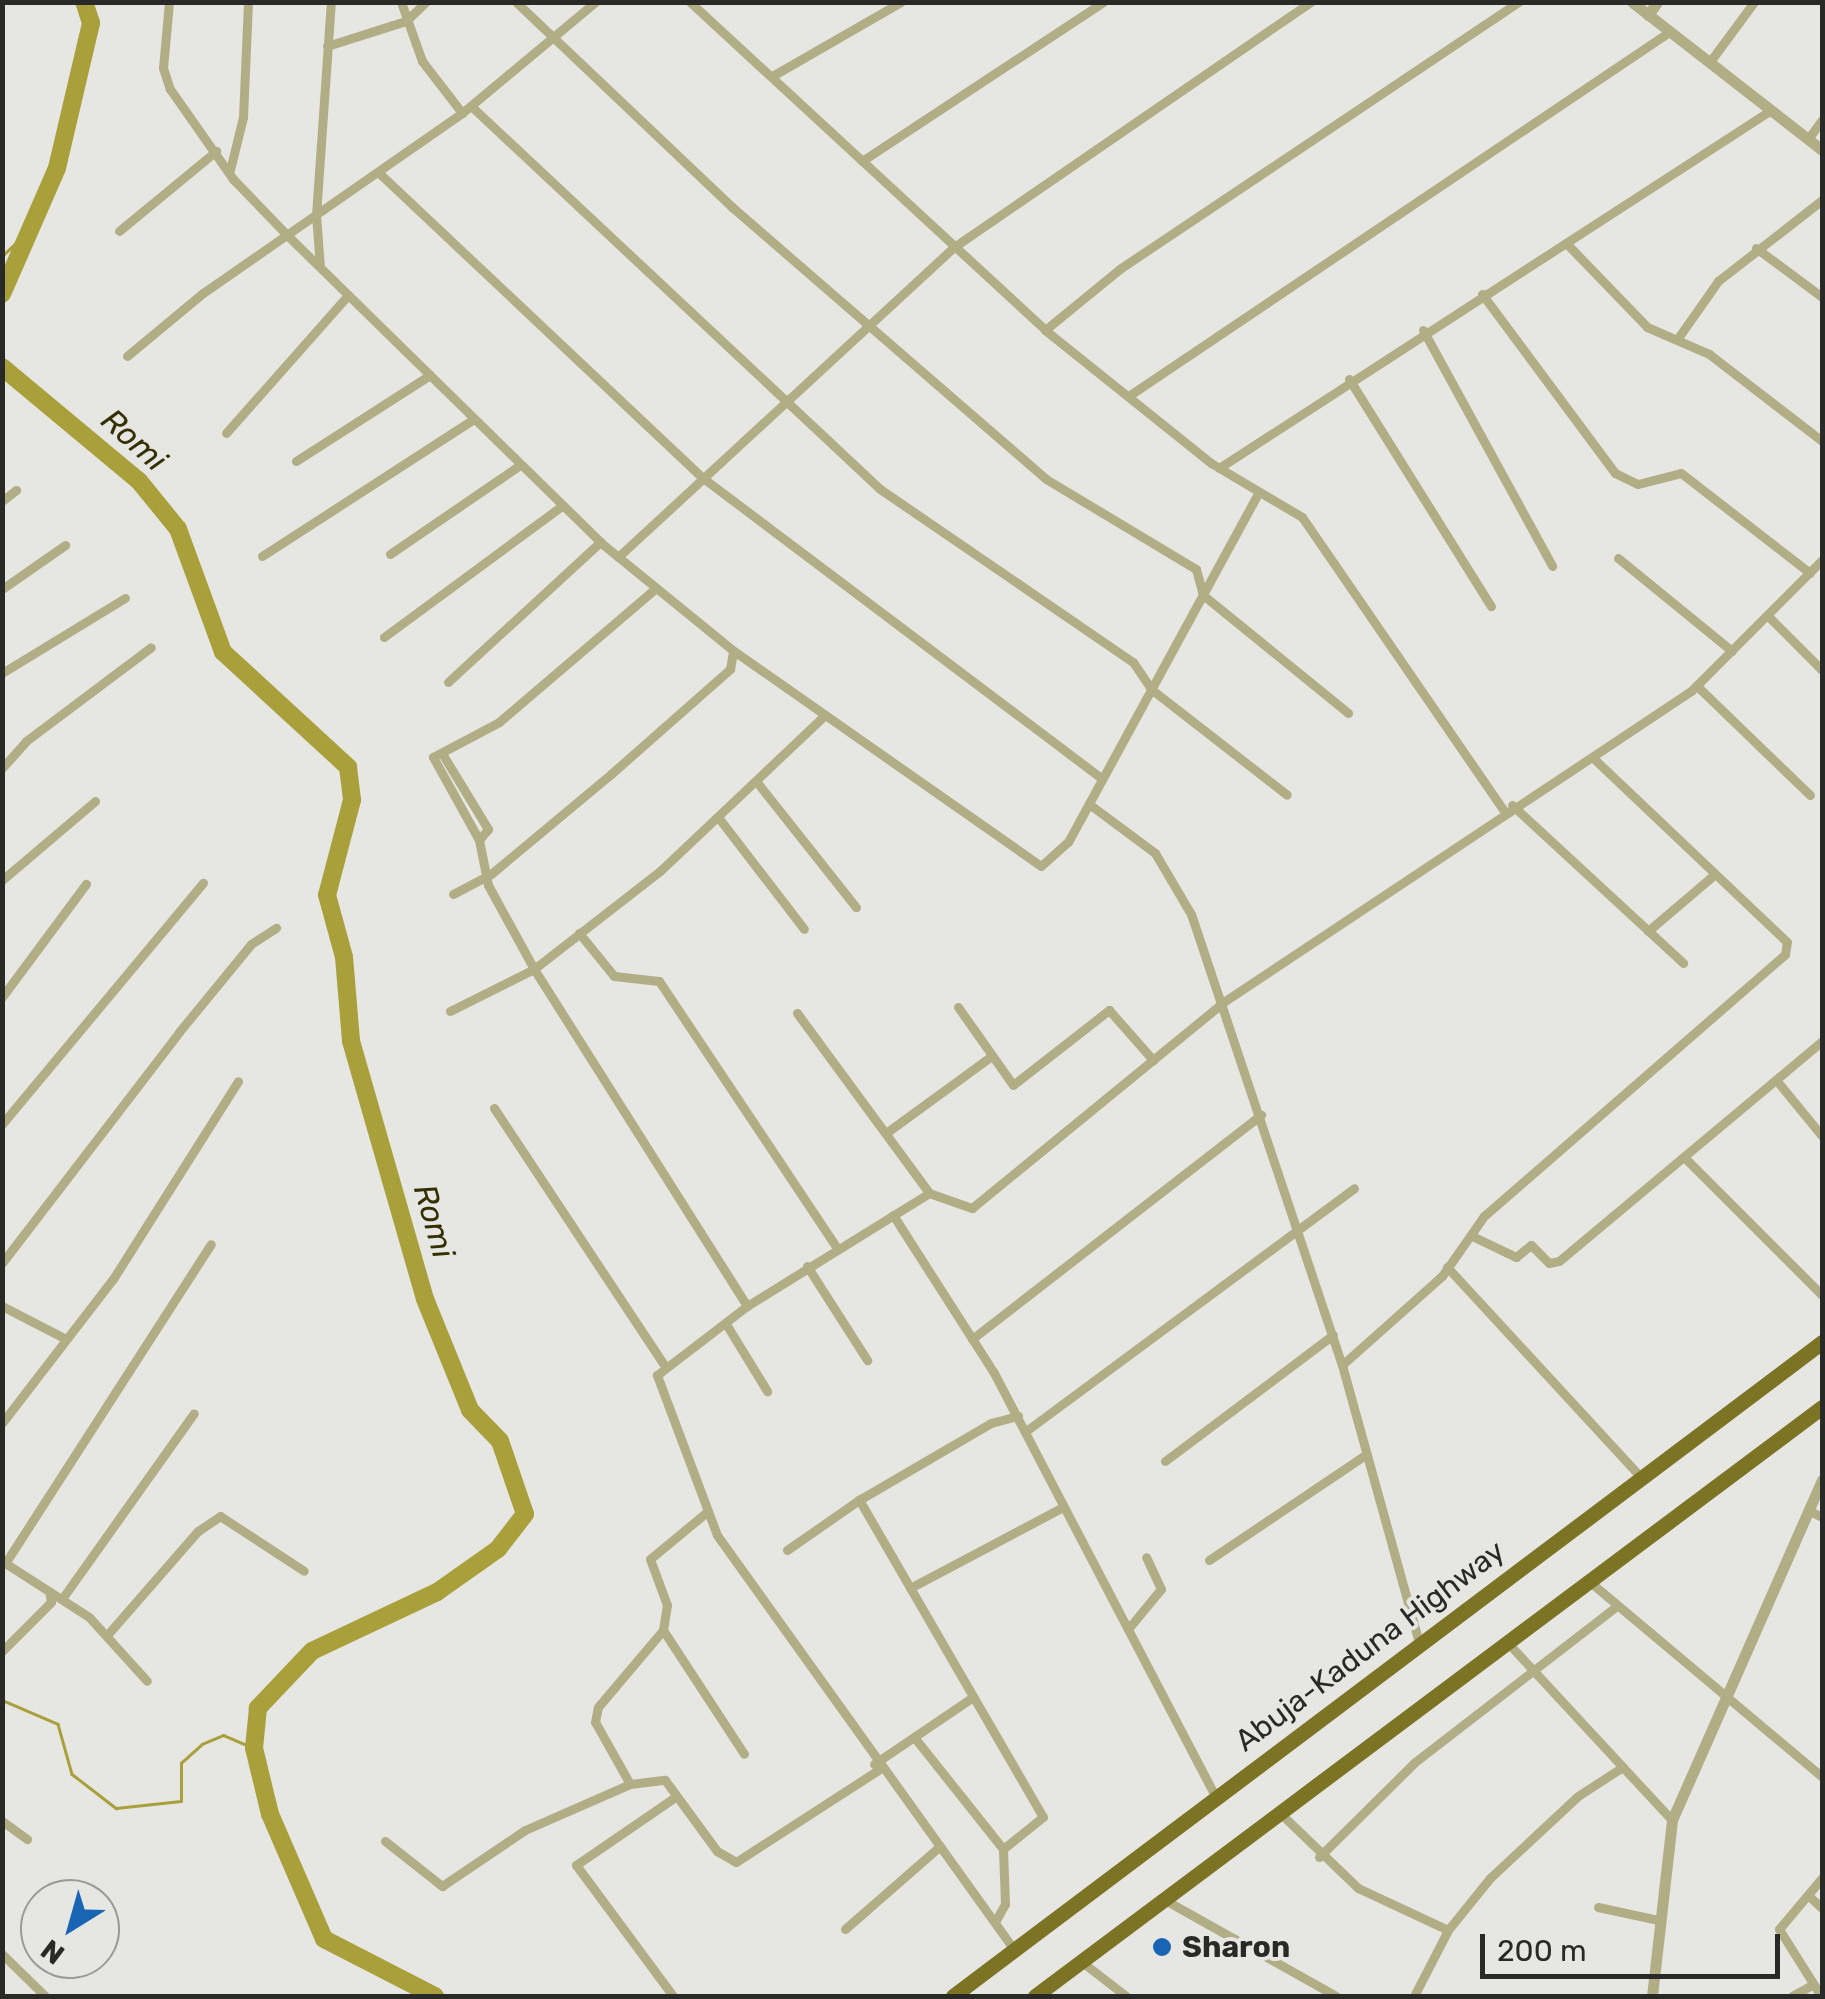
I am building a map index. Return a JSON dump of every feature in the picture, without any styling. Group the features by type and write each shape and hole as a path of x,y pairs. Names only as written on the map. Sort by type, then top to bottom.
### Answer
{"highway":[{"name":"Abuja-Kaduna Highway","path":"953,1996 1822,1342"},
{"path":"1035,1996 1822,1409"}],"street":[{"path":"169,2 166,78 230,170 289,237 600,542 732,650 1041,866 1068,842 1258,493"},
{"path":"230,170 243,117 248,2"},
{"path":"320,267 316,215 331,2"},
{"path":"401,2 422,61 467,109 880,489 1133,662 1151,689 1287,795"},
{"path":"406,14 426,2"},
{"path":"516,2 732,207 870,322 1046,479 1196,569 1202,594 1348,713"},
{"path":"127,356 467,109 594,2"},
{"path":"690,2 774,75 1045,330 1219,468 1302,518 1327,547 1508,808 1683,963"},
{"path":"774,75 901,2"},
{"path":"862,161 1103,2"},
{"path":"618,557 954,247 1311,2"},
{"path":"1045,330 1121,268 1520,2"},
{"path":"1632,2 1822,150"},
{"path":"1648,15 1657,2"},
{"path":"1709,63 1754,2"},
{"path":"327,46 406,21 406,14"},
{"path":"1130,395 1669,32"},
{"path":"1219,468 1423,330 1771,110"},
{"path":"1808,139 1822,120"},
{"path":"119,231 216,150"},
{"path":"378,172 703,478 1102,779"},
{"path":"1678,338 1718,282 1756,248 1822,200"},
{"path":"1566,242 1627,310 1678,338 1822,441"},
{"path":"1756,248 1822,297"},
{"path":"1482,294 1615,474 1638,484 1681,473 1810,574"},
{"path":"226,433 348,295"},
{"path":"1423,330 1552,566"},
{"path":"296,462 430,376"},
{"path":"1349,379 1491,606"},
{"path":"262,556 474,419"},
{"path":"390,554 520,465"},
{"path":"2,502 16,490"},
{"path":"384,637 562,506"},
{"path":"448,682 600,542"},
{"path":"2,589 65,545"},
{"path":"1618,558 1732,652"},
{"path":"798,1013 928,1193 972,1208 1224,1001 1508,808 1594,760 1698,686 1822,560"},
{"path":"656,588 591,651 443,755 488,829 479,840 491,874 488,885 534,969 749,1302"},
{"path":"2,674 124,598"},
{"path":"1768,616 1822,670"},
{"path":"2,768 26,741 151,647"},
{"path":"453,894 491,874 730,670 732,650"},
{"path":"1698,686 1810,795"},
{"path":"450,1011 534,969 718,817 825,715"},
{"path":"1342,1365 1447,1268 1484,1216 1777,968 1786,942 1594,760"},
{"path":"756,782 856,907"},
{"path":"2,880 95,800"},
{"path":"1089,804 1131,831 1173,875 1224,1001 1342,1365 1419,1643"},
{"path":"718,817 804,929"},
{"path":"1648,930 1715,874"},
{"path":"2,1124 202,883"},
{"path":"2,997 86,884"},
{"path":"2,1263 251,944 276,928"},
{"path":"579,933 614,976 659,981 838,1249"},
{"path":"958,1007 989,1058 1018,1085 1109,1010 1153,1060"},
{"path":"1472,1236 1516,1256 1531,1244 1549,1263 1559,1261 1686,1159 1822,1041"},
{"path":"886,1133 989,1058"},
{"path":"2,1423 66,1339 238,1081"},
{"path":"1776,1081 1822,1136"},
{"path":"494,1108 664,1365"},
{"path":"972,1339 1262,1115"},
{"path":"1686,1159 1822,1295"},
{"path":"1026,1431 1354,1188"},
{"path":"928,1193 749,1302 726,1324 664,1365 658,1385 708,1511 876,1767 940,1846 1015,1951"},
{"path":"893,1215 1018,1416 1061,1508 1216,1798"},
{"path":"147,1680 108,1634 64,1596 49,1591 4,1562 212,1244"},
{"path":"807,1266 867,1360"},
{"path":"1447,1268 1641,1477"},
{"path":"2,1306 66,1339"},
{"path":"726,1324 767,1391"},
{"path":"1165,1461 1332,1335"},
{"path":"64,1596 194,1413"},
{"path":"787,1550 860,1500 990,1423 1018,1416"},
{"path":"1210,1560 1367,1454"},
{"path":"1652,1996 1672,1820 1723,1692 1822,1480"},
{"path":"860,1500 1042,1817 1003,1849"},
{"path":"910,1588 1061,1508"},
{"path":"1808,1510 1822,1518"},
{"path":"581,1726 595,1718 662,1630 667,1605 650,1559 708,1511"},
{"path":"108,1634 198,1531 220,1516 304,1572"},
{"path":"1128,1629 1161,1589 1146,1557"},
{"path":"1590,1582 1822,1778"},
{"path":"2,1651 52,1602 49,1591"},
{"path":"1319,1858 1379,1793 1618,1606"},
{"path":"662,1630 744,1754"},
{"path":"1507,1642 1672,1820"},
{"path":"386,1841 442,1886 525,1830 630,1784 665,1780 674,1798 717,1852 736,1862 973,1697"},
{"path":"595,1718 630,1784"},
{"path":"914,1737 1003,1849 1004,1904 995,1922"},
{"path":"1414,1996 1448,1930 1538,1830 1621,1768"},
{"path":"673,1996 576,1865 674,1798"},
{"path":"1279,1812 1319,1858 1358,1888 1448,1930"},
{"path":"2,1821 27,1838"},
{"path":"845,1929 940,1846"},
{"path":"1820,1996 1778,1929 1810,1897 1822,1878"},
{"path":"1810,1897 1822,1908"},
{"path":"1165,1900 1336,1996"},
{"path":"1598,1907 1658,1920"},
{"path":"2,1954 45,1996"},
{"path":"1082,1962 1126,1996"},
{"path":"1792,1996 1812,1985"}],"waterway":[{"name":"Romi","path":"2,294 57,168 91,23 84,2"},
{"path":"2,256 33,227"},
{"name":"Romi","path":"2,367 139,481 178,529 223,652 348,767 352,800 327,895 344,957 351,1041 425,1299 470,1410 500,1441 525,1514 498,1549 437,1592 312,1651 258,1708 254,1748 270,1814 324,1939 435,1996"},
{"path":"2,1700 58,1724 72,1774 116,1808 181,1801 181,1763 202,1744 223,1735 254,1748"}],"place":[{"name":"Sharon","path":"1162,1947"}]}
